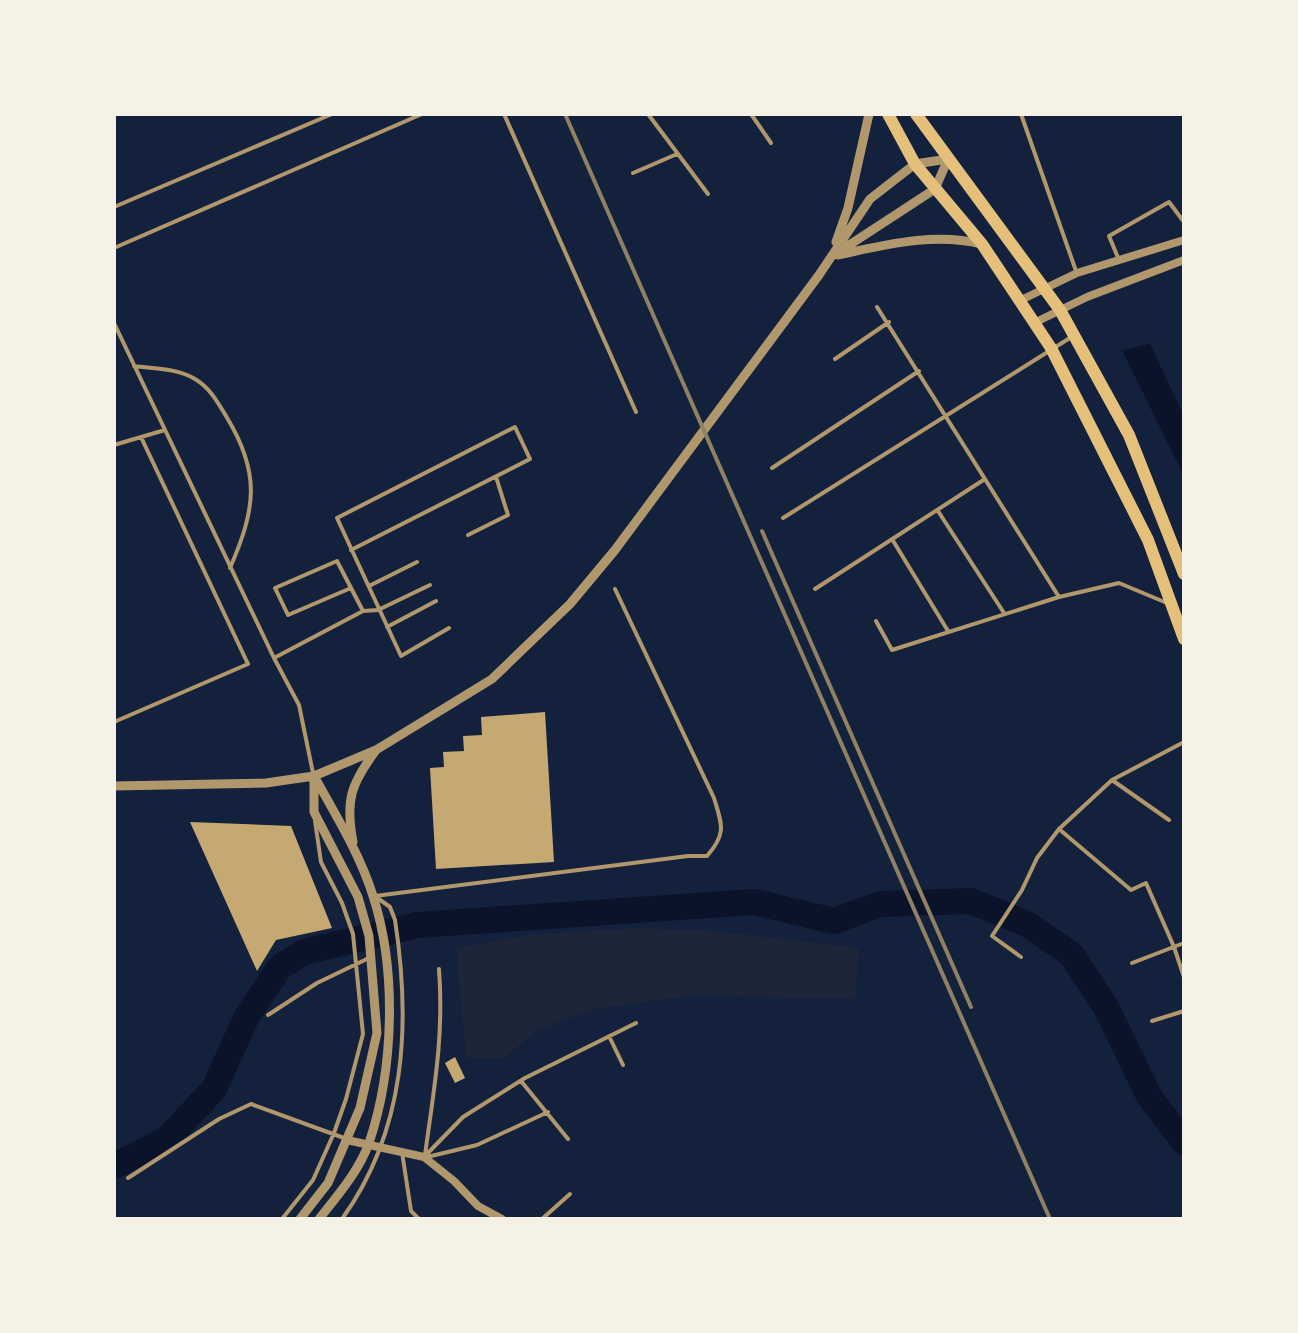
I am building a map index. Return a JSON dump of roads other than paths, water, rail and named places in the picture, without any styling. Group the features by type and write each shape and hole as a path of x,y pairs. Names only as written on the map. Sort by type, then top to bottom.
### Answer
{"main road":[{"path":"888,114 915,164 982,244 1051,348 1178,605 1184,639"},
{"path":"916,114 1060,310 1129,435 1184,574"}],"street":[{"path":"831,257 848,208 869,114"},
{"path":"831,257 935,189 948,159"},
{"path":"114,786 266,783 314,776 376,750 492,679 570,604 615,550 831,257 870,199 915,164 948,159"},
{"path":"831,257 885,245 944,238 982,244"},
{"path":"1019,301 1077,273 1184,240"},
{"path":"1034,323 1087,297 1184,260"},
{"path":"354,851 348,805 358,774 376,750"},
{"path":"300,1219 328,1183 347,1140 360,1108 377,1033 367,929 358,897 314,812 314,776"},
{"path":"314,776 374,896 385,951 390,1041 368,1145 343,1189 319,1219"},
{"path":"347,1140 424,1157 478,1206 502,1219"}],"lane":[{"path":"114,207 332,114"},
{"path":"114,248 422,114"},
{"path":"504,114 636,412"},
{"path":"648,114 708,194"},
{"path":"751,114 771,143"},
{"path":"1021,114 1077,273"},
{"path":"633,173 677,154"},
{"path":"1119,260 1109,236 1169,202 1184,222"},
{"path":"877,307 1059,597"},
{"path":"835,359 889,322"},
{"path":"114,323 299,705 314,776"},
{"path":"783,518 1074,335"},
{"path":"134,366 178,371 195,379 213,393 237,434 250,469 251,499 249,519 230,568"},
{"path":"772,468 919,371"},
{"path":"351,550 530,459 515,427 337,518 351,550 369,586 378,610 401,656 449,628"},
{"path":"114,445 165,430"},
{"path":"114,722 248,664 141,437"},
{"path":"468,535 508,515 496,477"},
{"path":"815,589 985,479"},
{"path":"938,511 1005,614"},
{"path":"892,539 948,631"},
{"path":"351,588 288,615 275,588 337,561 363,611"},
{"path":"369,586 417,562"},
{"path":"876,621 892,650 1059,597 1119,583 1178,605"},
{"path":"274,658 363,611 378,610 430,585"},
{"path":"374,896 707,856 720,841 721,821 714,798 615,589"},
{"path":"387,627 436,601"},
{"path":"1021,957 992,936 1022,890 1037,858 1059,829 1112,780 1184,742"},
{"path":"1112,780 1169,820"},
{"path":"282,1219 313,1180 334,1133 363,1034 353,934 342,903 321,862 314,812"},
{"path":"1059,829 1131,890 1146,883 1184,977"},
{"path":"342,1219 354,1202 381,1146 400,1074 404,1043 405,1003 395,920 390,907 374,896"},
{"path":"1132,963 1184,943"},
{"path":"268,1015 370,954"},
{"path":"424,1157 440,1055 442,1010 439,969"},
{"path":"1152,1021 1184,1011"},
{"path":"424,1157 463,1117 521,1081 636,1023"},
{"path":"609,1036 623,1065"},
{"path":"521,1081 568,1139"},
{"path":"128,1178 219,1119 251,1104 347,1140"},
{"path":"424,1157 477,1145 548,1112"},
{"path":"402,1150 411,1211 419,1219"},
{"path":"542,1219 570,1194"}],"waterway":[{"path":"114,1166 167,1139 214,1089 247,1016 280,967 304,952 417,925 754,902 834,921 881,904 971,901 1027,924 1071,954 1106,1007 1149,1096 1184,1142"}],"railway":[{"path":"565,114 1050,1219"},
{"path":"762,531 971,1007"}]}
